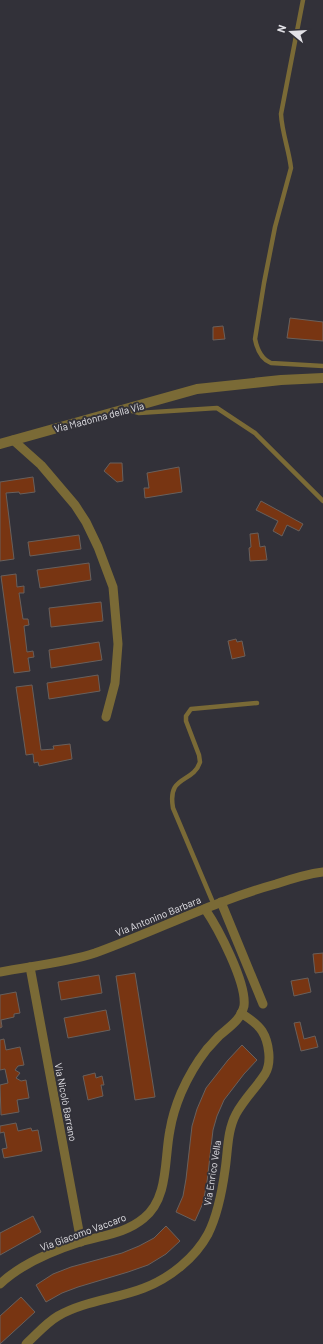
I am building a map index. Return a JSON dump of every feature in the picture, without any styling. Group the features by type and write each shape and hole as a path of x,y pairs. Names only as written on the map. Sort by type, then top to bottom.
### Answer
{"street":[{"name":"Via Madonna della Via","path":"0,444 197,389 281,380 323,378"},
{"path":"13,440 41,465 75,505 86,522 98,547 113,587 118,644 115,683 106,717"},
{"name":"Via Antonino Barbara","path":"0,972 71,959 93,953 218,903 258,889 323,872"},
{"path":"218,903 262,1004"},
{"path":"205,909 217,927 244,993 244,1006 241,1013"},
{"name":"Via Nicolò Barrano","path":"30,967 81,1242"},
{"name":"Via Giacomo Vaccaro","path":"0,1284 18,1270 35,1261 81,1242 124,1231 145,1218 157,1202 161,1190 174,1112 191,1071 219,1036 235,1022 241,1013"},
{"name":"Via Enrico Vella","path":"26,1344 58,1316 94,1302 144,1288 162,1280 194,1253 207,1234 216,1214 222,1193 226,1169 228,1138 233,1119 240,1106 266,1073 269,1058 267,1045 262,1031 256,1024 241,1013"}],"lane":[{"path":"303,0 281,114 282,126 290,159 290,168 275,227 264,283 256,339 257,348 266,361 270,363 323,366"},
{"path":"128,409 139,413 217,408 255,433 323,501"},
{"path":"218,903 174,808 172,799 172,792 175,787 195,771 200,762 199,755 186,721 186,716 191,708 257,703"}],"building":[{"path":"290,318 323,322 323,341 287,338"},
{"path":"223,326 225,339 213,340 213,327"},
{"path":"110,463 122,463 123,481 117,482 104,471"},
{"path":"179,467 182,492 145,498 144,488 149,488 147,473"},
{"path":"33,477 35,492 20,494 19,492 6,493 14,559 0,561 0,482"},
{"path":"261,501 303,524 299,531 287,525 282,536 273,531 278,521 256,510"},
{"path":"258,533 260,547 265,546 267,560 250,561 250,534"},
{"path":"79,535 81,549 30,556 28,542"},
{"path":"89,563 91,580 40,588 37,570"},
{"path":"16,574 17,587 24,586 24,593 19,593 23,619 28,619 29,625 24,626 27,652 33,651 34,657 28,658 30,671 14,673 1,576"},
{"path":"101,602 103,621 51,627 49,608"},
{"path":"236,639 237,642 242,641 245,656 232,659 228,641"},
{"path":"99,642 102,660 51,668 49,650"},
{"path":"98,675 100,691 49,699 47,683"},
{"path":"32,685 41,750 54,749 53,746 70,744 72,759 39,766 38,762 34,763 33,754 26,755 16,687"},
{"path":"323,953 323,972 315,973 313,954"},
{"path":"135,973 155,1097 135,1100 116,976"},
{"path":"99,975 102,993 61,1000 58,982"},
{"path":"308,978 311,992 294,996 291,981"},
{"path":"16,992 20,1013 14,1014 14,1017 1,1020 2,1027 0,1028 0,995"},
{"path":"106,1010 110,1030 68,1038 64,1018"},
{"path":"300,1022 304,1039 315,1036 318,1047 301,1051 294,1023"},
{"path":"4,1039 6,1050 20,1047 24,1065 18,1066 15,1070 20,1073 16,1078 21,1081 26,1080 29,1098 17,1100 19,1112 1,1115 0,1085 8,1083 5,1069 0,1070 0,1040"},
{"path":"242,1045 257,1060 224,1100 217,1116 213,1130 203,1203 195,1221 176,1212 183,1196 192,1126 206,1088"},
{"path":"95,1073 96,1078 102,1076 104,1085 101,1085 103,1096 88,1100 83,1076"},
{"path":"16,1123 18,1131 31,1128 32,1131 38,1130 42,1151 4,1158 2,1149 7,1148 4,1132 0,1133 0,1126"},
{"path":"33,1216 41,1232 0,1255 0,1233"},
{"path":"166,1226 180,1241 166,1254 148,1265 78,1287 62,1293 46,1302 36,1285 53,1274 71,1267 122,1253 139,1246 154,1238"},
{"path":"21,1297 35,1312 0,1344 0,1316"}]}
